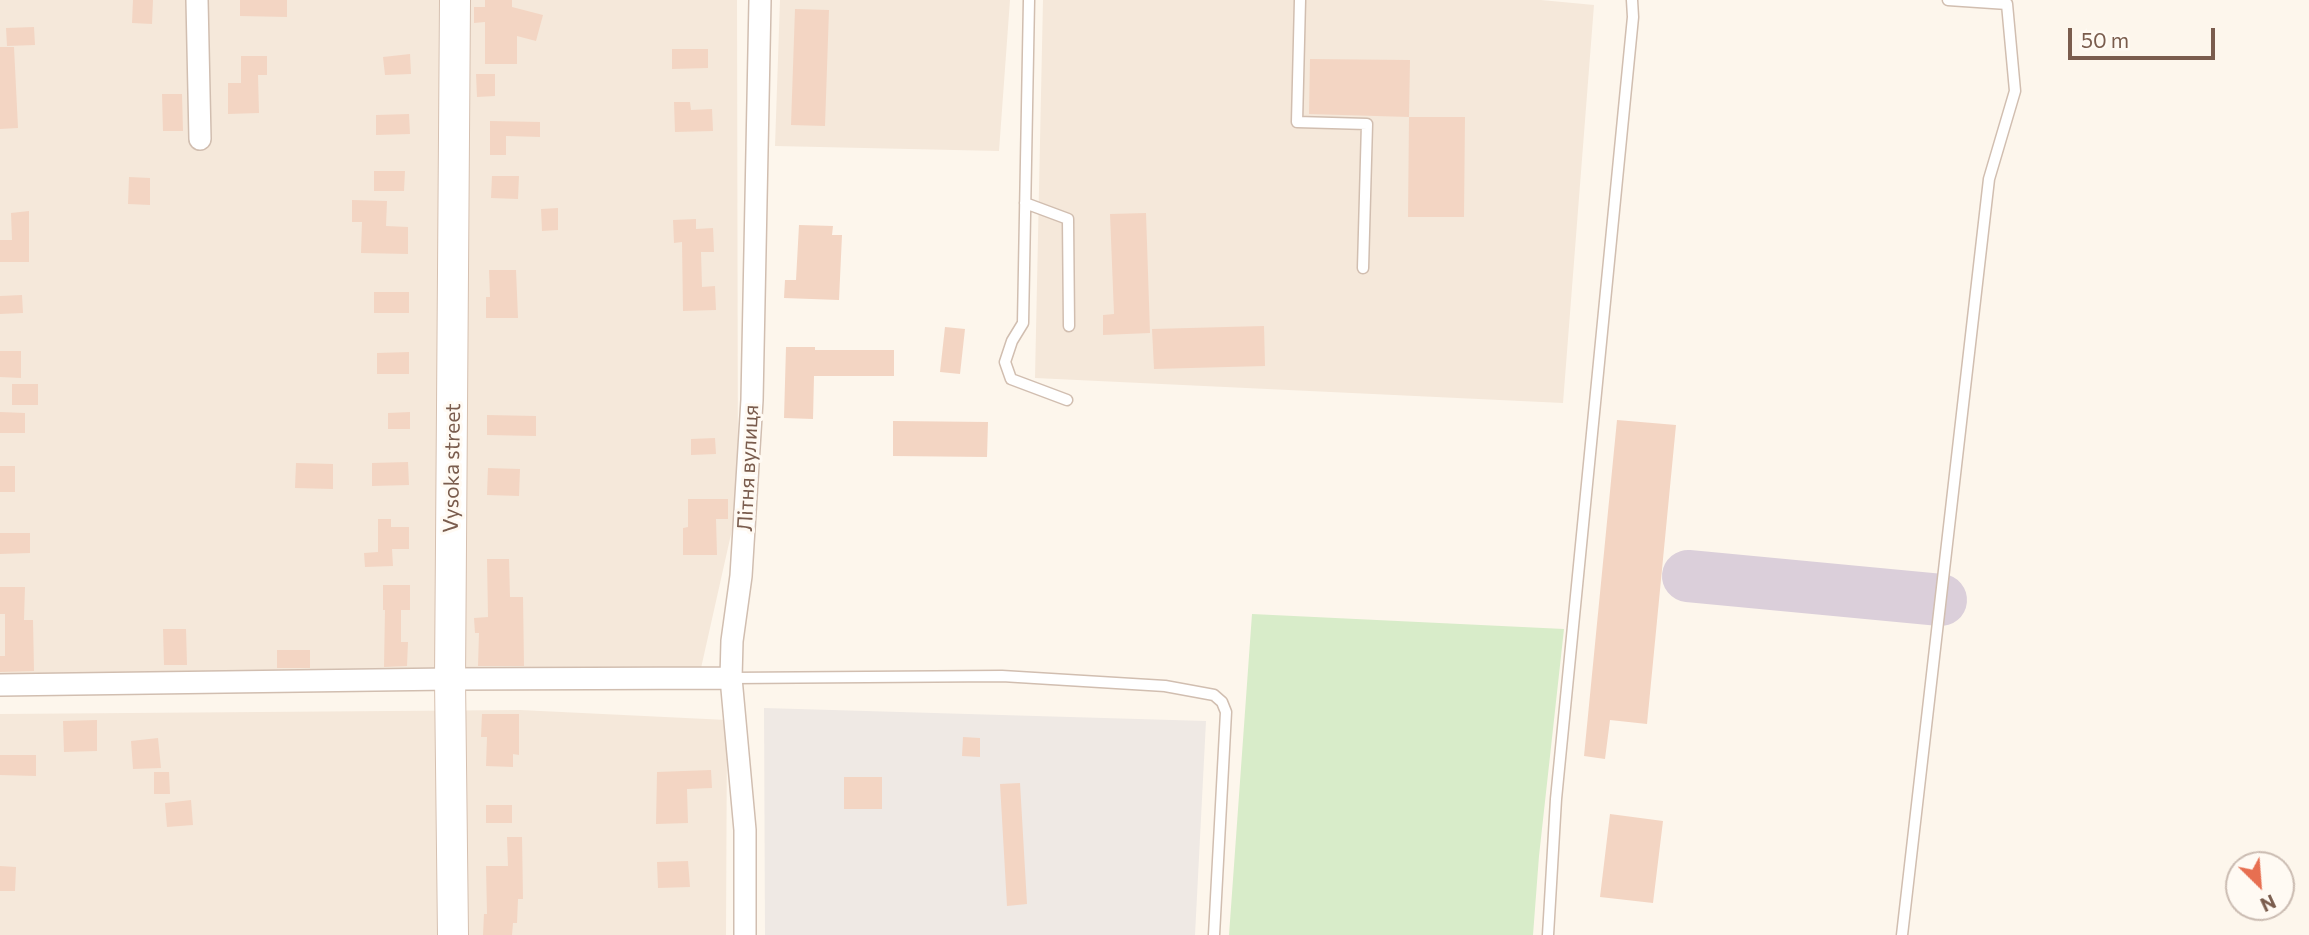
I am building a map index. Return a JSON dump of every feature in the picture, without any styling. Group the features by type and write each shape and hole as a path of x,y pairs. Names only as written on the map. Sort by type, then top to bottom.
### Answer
{"street":[{"path":"197,0 200,139"},
{"name":"Vysoka street","path":"453,935 450,679 455,0"},
{"name":"Літня вулиця","path":"745,935 745,830 731,678 732,641 741,576 752,400 760,0"},
{"path":"0,685 731,678"}],"lane":[{"path":"1029,0 1023,323 1012,341 1005,362 1011,379 1067,400"},
{"path":"1300,0 1297,122 1367,124 1363,268"},
{"path":"1548,935 1556,799 1633,17 1632,0"},
{"path":"1902,935 1989,178 2015,91 2007,4 1948,0"},
{"path":"1026,203 1068,219 1069,326"},
{"path":"731,678 1003,676 1165,686 1214,695 1222,702 1226,712 1214,935"}],"shaded area":[{"path":"0,0 737,0 738,503 697,686 0,685"},
{"path":"780,0 1010,0 999,151 775,146"},
{"path":"1043,0 1541,0 1594,5 1563,403 1035,378"},
{"path":"764,708 1206,721 1195,935 765,935"},
{"path":"520,710 727,720 726,935 0,935 0,714"}],"green space":[{"path":"1252,614 1564,629 1533,935 1229,935"}],"building":[{"path":"133,0 153,0 152,24 132,23"},
{"path":"240,0 287,0 287,17 240,16"},
{"path":"485,0 512,0 512,7 543,15 536,41 517,36 517,64 485,64 485,22 474,23 474,7 485,7"},
{"path":"795,9 829,10 825,126 791,125"},
{"path":"34,27 35,45 7,46 6,28"},
{"path":"0,47 14,47 18,128 0,129"},
{"path":"672,49 708,49 708,68 672,69"},
{"path":"410,54 411,74 385,75 383,57"},
{"path":"241,56 267,56 267,75 258,75 259,113 228,114 228,83 241,83"},
{"path":"1310,59 1410,60 1409,117 1309,114"},
{"path":"476,74 495,74 495,96 477,97"},
{"path":"162,94 182,94 183,131 163,131"},
{"path":"674,102 690,102 691,110 712,109 713,131 675,132"},
{"path":"409,114 410,134 376,135 376,115"},
{"path":"1409,117 1465,117 1464,217 1408,217"},
{"path":"490,121 540,122 540,137 506,136 506,155 490,155"},
{"path":"374,171 405,171 404,191 374,191"},
{"path":"492,176 519,176 518,199 491,198"},
{"path":"129,177 150,178 150,205 128,204"},
{"path":"352,200 387,201 386,226 408,227 408,254 361,253 362,222 352,222"},
{"path":"558,208 558,230 542,231 541,209"},
{"path":"29,211 29,262 0,262 0,240 12,240 11,213"},
{"path":"1146,213 1150,333 1103,335 1103,315 1114,314 1110,214"},
{"path":"696,219 696,229 713,228 714,252 701,252 702,287 715,286 716,310 683,311 682,242 674,243 673,220"},
{"path":"799,225 833,226 832,235 842,235 839,300 784,298 785,280 796,280"},
{"path":"489,270 516,270 518,318 486,318 486,297 490,297"},
{"path":"374,292 409,292 409,313 374,313"},
{"path":"22,295 23,313 0,314 0,296"},
{"path":"1264,326 1265,366 1154,369 1152,329"},
{"path":"945,327 965,329 960,374 940,372"},
{"path":"786,347 815,347 815,350 894,350 894,376 814,376 813,419 784,418"},
{"path":"0,351 21,351 21,378 0,377"},
{"path":"409,352 409,374 377,374 377,353"},
{"path":"12,384 38,384 38,405 12,405"},
{"path":"0,412 25,413 25,433 0,433"},
{"path":"410,412 410,429 388,429 388,413"},
{"path":"487,415 536,416 536,436 487,435"},
{"path":"1617,420 1676,425 1647,724 1610,720 1605,759 1584,756"},
{"path":"893,421 988,422 987,457 893,456"},
{"path":"715,438 716,454 691,455 691,439"},
{"path":"408,462 409,485 372,486 372,463"},
{"path":"296,463 333,464 333,489 295,488"},
{"path":"0,466 15,466 15,492 0,492"},
{"path":"488,468 520,469 519,496 487,495"},
{"path":"688,499 728,499 728,519 716,519 717,555 683,555 683,528 688,527"},
{"path":"378,519 391,519 391,527 409,527 409,549 392,549 393,566 365,567 364,553 378,552"},
{"path":"0,533 30,533 30,553 0,554"},
{"path":"487,559 509,559 510,597 523,597 524,666 478,666 479,633 475,633 474,618 488,617"},
{"path":"383,585 410,585 410,610 401,610 401,642 408,642 407,666 384,667"},
{"path":"0,587 25,587 24,620 33,620 34,671 0,672 0,656 5,656 5,614 0,614"},
{"path":"163,629 186,629 187,665 164,665"},
{"path":"277,650 310,650 310,668 277,668"},
{"path":"482,714 519,714 519,755 513,754 513,767 486,766 487,737 481,737"},
{"path":"97,720 97,751 64,752 63,721"},
{"path":"963,737 980,738 980,757 962,756"},
{"path":"158,738 161,768 133,769 131,741"},
{"path":"0,755 36,755 36,776 0,775"},
{"path":"711,770 712,788 687,789 688,823 656,824 657,772"},
{"path":"154,772 169,772 170,794 154,794"},
{"path":"844,777 882,777 882,809 844,809"},
{"path":"1020,783 1027,904 1007,906 1000,784"},
{"path":"191,800 193,825 167,827 165,803"},
{"path":"486,805 512,805 512,823 486,823"},
{"path":"1610,814 1663,821 1653,903 1600,897"},
{"path":"507,837 522,837 523,899 518,899 517,923 513,923 512,935 483,935 484,914 487,914 486,866 508,866"},
{"path":"688,861 690,887 658,888 657,862"},
{"path":"0,866 16,867 15,891 0,891"}],"taxiway":[{"path":"1688,576 1941,600"}]}
